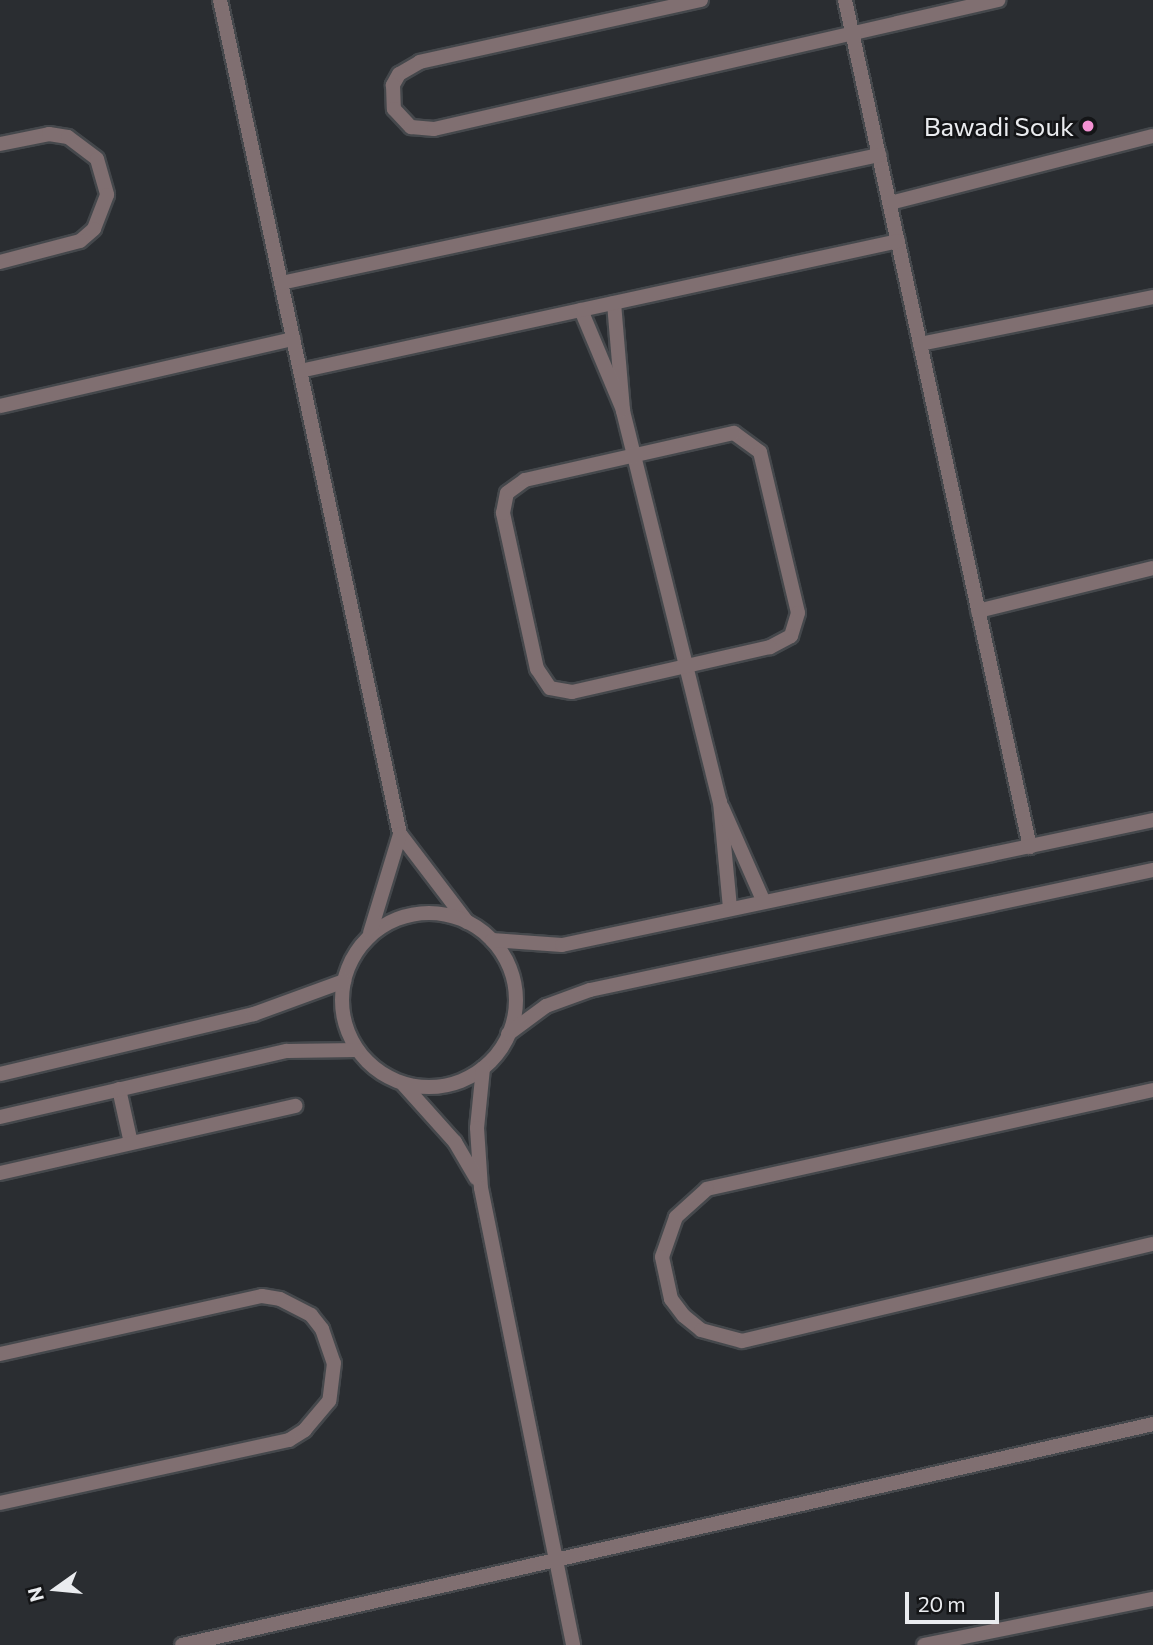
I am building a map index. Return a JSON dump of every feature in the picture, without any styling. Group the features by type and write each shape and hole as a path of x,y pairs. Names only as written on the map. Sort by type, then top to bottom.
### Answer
{"street":[{"path":"220,0 400,834 467,922 492,940 512,975 514,1015 508,1034"},
{"path":"701,0 419,62 399,74 393,85 394,109 411,127 434,129 998,0"},
{"path":"845,0 1030,847"},
{"path":"0,144 48,134 68,137 97,159 107,195 94,229 80,241 0,262"},
{"path":"890,203 1153,136"},
{"path":"281,282 879,155"},
{"path":"300,371 898,241"},
{"path":"920,344 1153,297"},
{"path":"614,303 624,411"},
{"path":"581,310 624,411 635,454 720,802 730,908"},
{"path":"0,406 293,339"},
{"path":"734,433 754,442 763,465 797,625 782,644 572,692 550,688 537,669 503,513 508,493 525,480 635,454 734,433"},
{"path":"978,611 1153,568"},
{"path":"720,802 763,900"},
{"path":"492,940 562,945 763,900 1153,820"},
{"path":"400,834 368,937 344,981 344,1017 357,1050 402,1083 455,1142 481,1188"},
{"path":"402,1083 453,1084 483,1068 508,1034 546,1006 590,990 1153,870"},
{"path":"368,937 415,914 467,922"},
{"path":"0,1074 254,1014 344,981"},
{"path":"0,1117 286,1051 357,1050"},
{"path":"483,1068 477,1128 481,1188 573,1645"},
{"path":"118,1089 131,1143"},
{"path":"1153,1090 708,1189 676,1217 662,1257 671,1299 684,1316 701,1330 742,1341 1153,1244"},
{"path":"0,1172 296,1106"},
{"path":"0,1354 262,1296 296,1305 311,1315 322,1329 334,1363 329,1401 312,1424 289,1440 0,1503"},
{"path":"182,1645 1153,1424"},
{"path":"923,1645 1153,1599"}],"place":[{"name":"Bawadi Souk","path":"1088,126"}]}
